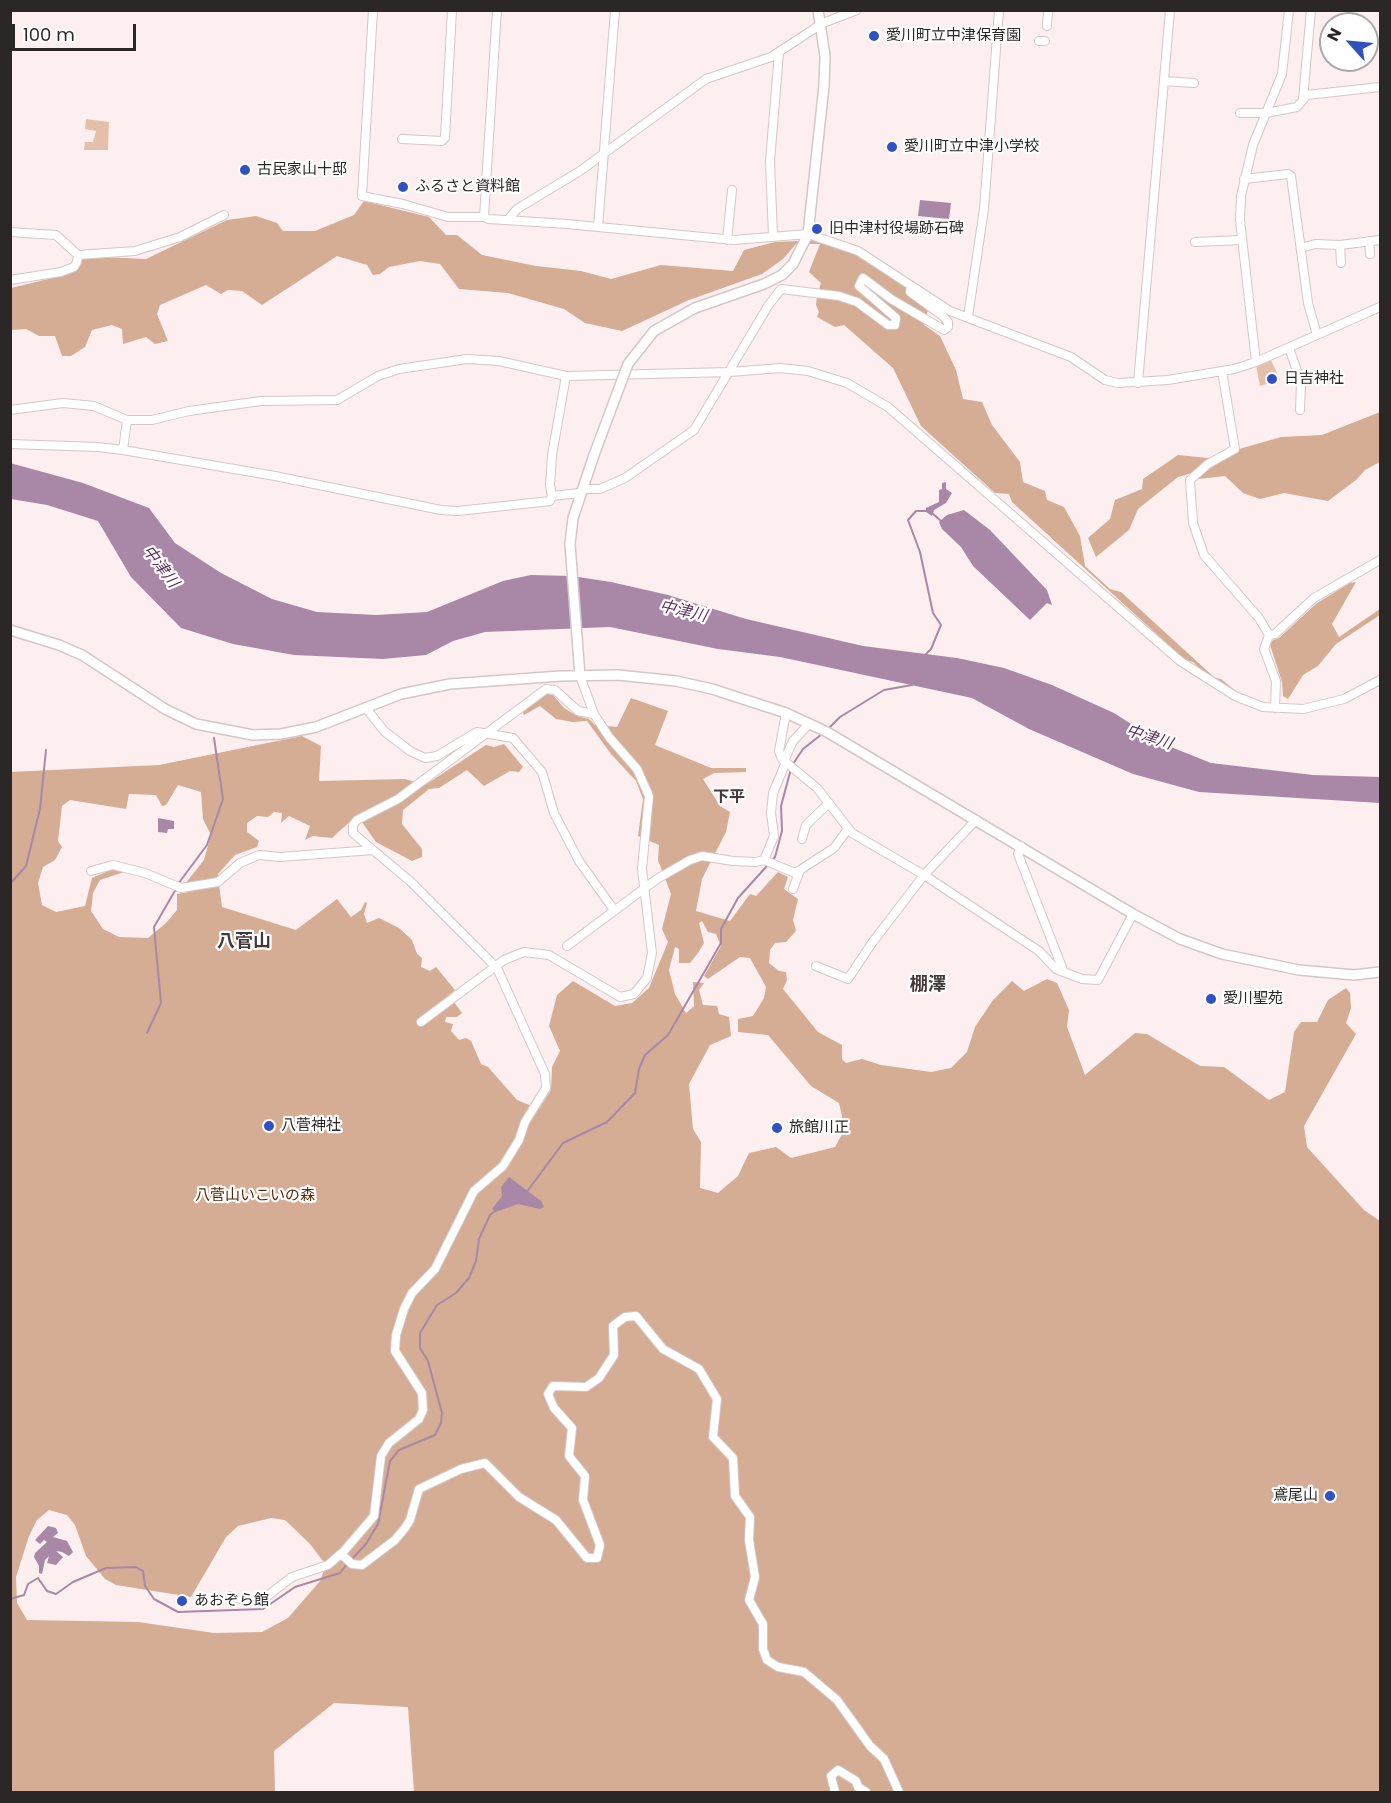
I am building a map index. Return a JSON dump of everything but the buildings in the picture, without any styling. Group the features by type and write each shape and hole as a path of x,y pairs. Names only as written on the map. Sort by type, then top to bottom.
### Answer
{"street":[{"path":"373,10 362,196 403,204 448,217 484,217 727,240 808,234 858,251 950,311 1071,357 1105,380 1138,383 1222,371 1256,362 1380,307"},
{"path":"402,139 442,141 445,138 452,10"},
{"path":"484,217 497,10"},
{"path":"598,227 615,10"},
{"path":"421,1022 460,991 513,955 538,951 561,960 620,997 634,994 647,978 652,953 643,890 649,796 637,769 594,714 580,676 570,544 580,493 628,364 654,331 695,308 764,284 782,275 801,254 808,234 824,86 825,56 818,10"},
{"path":"508,220 517,209 605,153 706,79 753,65 779,53 820,26 857,10"},
{"path":"968,317 985,199 999,10"},
{"path":"1047,26 1048,10"},
{"path":"1138,383 1170,10"},
{"path":"1256,362 1240,220 1244,179 1253,145 1282,74 1289,10"},
{"path":"1303,99 1311,10"},
{"path":"773,236 770,161 779,53"},
{"path":"1164,81 1194,83"},
{"path":"1240,113 1266,113 1297,106 1307,95 1380,87"},
{"path":"1244,179 1288,174 1291,176 1308,303 1317,335"},
{"path":"727,240 729,194"},
{"path":"10,232 56,235 78,255 142,250 190,233 224,215"},
{"path":"1195,242 1242,240"},
{"path":"1301,248 1315,244 1340,245 1380,240"},
{"path":"1369,241 1370,254"},
{"path":"1340,245 1341,263"},
{"path":"10,280 61,272 74,267 78,255"},
{"path":"552,496 580,493 585,489 605,488 625,478 685,439 694,430 777,292 787,288 849,299 888,325 895,325 896,318 859,286 863,278 891,299 944,330 948,327 948,322 943,316 910,291 911,286"},
{"path":"1289,348 1301,382 1300,410"},
{"path":"10,410 71,404 107,410 127,420 152,420 189,411 261,401 337,400 378,376 422,364 459,359 499,360 566,376 797,369 830,377 867,392 979,484 1196,673 1249,703 1275,708 1303,709 1328,705 1380,680"},
{"path":"1222,371 1235,449 1208,464 1190,480 1193,523 1204,555 1259,618 1269,635"},
{"path":"10,444 123,450 275,476 437,510 458,511 523,505 550,501 552,496 552,455 566,376"},
{"path":"123,450 127,420"},
{"path":"1269,635 1275,634 1314,598 1380,560"},
{"path":"10,630 75,652 165,710 196,724 253,735 281,734 316,727 401,694 450,684 618,675 676,681 712,689 786,713 827,732 1133,914 1180,939 1222,954 1326,974 1354,975 1380,972"},
{"path":"1269,635 1264,649 1276,681 1275,708"},
{"path":"346,1559 376,1510 377,1476 384,1449 419,1419 423,1410 422,1392 395,1351 396,1335 404,1309 412,1293 435,1269 474,1191 503,1166 519,1140 525,1122 546,1088 545,1074 497,968 411,882 353,833 353,825 357,820 398,799 546,689 555,690 578,711 594,714"},
{"path":"366,708 384,730 410,751 425,758 437,756 477,732 486,732 495,736 506,735 513,738 542,772 554,813 579,861 614,910"},
{"path":"786,713 779,751 786,762 817,788 848,829 977,907 1039,951 1056,969 1082,979 1098,980 1133,914"},
{"path":"769,862 774,836 771,813 773,793 796,736 809,724"},
{"path":"802,839 806,825 829,803"},
{"path":"816,966 848,979 872,943 924,875 976,820"},
{"path":"567,946 672,869 702,856 744,862 769,862 795,873 834,848 848,829"},
{"path":"1021,846 1018,854 1063,970"},
{"path":"91,871 113,865 145,873 181,888 218,882 240,863 259,855 280,857 373,850"},
{"path":"793,889 800,870"},
{"path":"230,1596 255,1602 267,1599 287,1581 328,1565 346,1559 362,1565 400,1535 410,1520 417,1491 422,1486 481,1463 490,1466 528,1504 556,1520 587,1558 597,1558 600,1545 583,1500 585,1476 569,1456 572,1428 554,1408 549,1399 549,1391 558,1385 582,1387 594,1382 607,1368 614,1355 613,1326 625,1317 636,1316 663,1349 699,1369 717,1400 713,1437 733,1458 735,1496 750,1517 749,1540 755,1578 749,1599 763,1624 762,1649 767,1660 778,1667 804,1672 837,1700 870,1746 884,1759 899,1792"},
{"path":"835,1792 831,1776 838,1770 856,1781 858,1787 866,1792"}],"shaded area":[{"path":"86,119 109,122 108,150 84,150 85,142 93,142 96,131 85,129"},
{"path":"1271,360 1280,380 1260,386 1256,365"}],"green space":[{"path":"364,201 429,217 446,235 457,235 482,255 536,266 581,271 611,279 661,265 733,271 744,250 775,242 821,240 857,255 901,283 929,306 924,325 940,336 956,370 963,399 982,402 992,425 1020,462 1023,482 1045,491 1047,500 1064,507 1080,536 1085,566 1110,589 1121,592 1215,678 1221,679 1237,692 1211,679 1193,662 1185,660 1012,502 1009,494 995,493 921,426 893,368 844,325 835,327 817,317 819,312 816,305 817,296 821,283 809,272 820,244 796,244 783,259 762,274 689,300 622,331 585,323 564,309 508,293 459,289 440,264 420,261 389,267 380,274 373,275 367,265 337,256 262,305 242,291 228,290 221,294 206,285 160,305 157,314 168,341 155,344 146,337 123,344 122,329 112,325 92,330 85,347 71,356 62,356 55,336 39,336 26,329 11,330 11,288 65,275 78,256 146,259 227,220 256,216 277,223 283,231 315,231 354,215"},
{"path":"1380,412 1380,462 1365,470 1356,480 1328,501 1284,493 1260,499 1243,493 1225,476 1199,479 1192,473 1178,477 1138,509 1129,530 1096,557 1088,538 1110,519 1115,500 1142,489 1143,479 1178,455 1208,458 1281,437 1322,435"},
{"path":"1356,582 1332,624 1339,637 1380,609 1380,615 1336,644 1318,666 1303,675 1288,699 1283,696 1282,682 1270,645 1273,640 1279,638 1317,603 1350,583"},
{"name":"八菅山いこいの森","path":"547,694 553,695 564,708 577,716 589,719 595,725 617,727 631,698 668,711 655,745 711,768 746,768 746,772 714,773 703,779 720,806 730,812 726,832 702,879 696,911 730,921 750,894 756,896 778,872 788,877 784,889 798,899 793,920 796,931 786,942 775,943 770,950 769,963 779,971 786,972 787,980 783,989 818,1032 842,1045 842,1059 846,1063 862,1059 881,1065 931,1072 951,1068 967,1052 975,1027 993,1000 1012,981 1024,991 1047,979 1057,983 1069,1010 1067,1027 1085,1075 1135,1033 1147,1034 1200,1066 1224,1067 1269,1100 1285,1092 1294,1032 1301,1022 1317,1022 1328,1000 1346,988 1350,993 1351,1008 1346,1023 1356,1034 1304,1126 1307,1147 1364,1210 1380,1221 1380,1792 414,1792 408,1707 334,1703 274,1751 275,1792 11,1792 10,772 159,765 302,736 321,746 319,781 405,779 425,785 486,745 494,747 504,744 523,767 519,772 510,771 484,786 467,770 439,788 429,789 403,810 402,824 422,849 422,857 412,861 376,842 357,815 332,838 313,836 305,840 310,826 289,816 281,823 282,813 274,812 268,817 257,816 247,823 247,832 259,841 257,847 235,855 218,874 218,878 195,883 194,890 219,885 222,907 296,930 337,899 351,917 361,910 365,902 367,903 364,914 367,923 379,918 399,928 412,940 417,954 422,958 421,967 430,971 436,967 455,990 449,995 462,1013 457,1017 446,1017 445,1022 453,1024 451,1031 459,1040 466,1038 471,1041 481,1064 488,1067 517,1100 539,1109 551,1090 552,1067 560,1051 549,1026 557,995 573,981 615,1006 632,1003 649,988 668,942 662,929 671,894 658,860 659,845 638,836 643,799 636,781 611,754 587,721 573,722 556,719 540,706 524,715 523,712","holes":["178,785 201,792 203,819 211,835 204,860 185,884 189,884 189,892 177,894 177,910 166,923 148,938 119,937 103,929 91,911 93,893 100,880 124,872 113,869 92,878 85,906 56,912 42,905 38,883 43,867 55,860 62,847 58,841 62,806 70,800 126,809 129,794 156,795 162,806 166,805","702,921 708,932 716,934 721,946 704,976 708,979 740,957 750,958 766,987 764,998 753,1016 738,1019 738,1032 768,1035 811,1086 839,1103 845,1129 835,1147 791,1158 776,1147 749,1153 738,1176 718,1193 700,1188 701,1142 693,1129 689,1084 710,1045 731,1036 729,1017 719,1014 717,1006 703,1005 699,990 704,983 693,982 694,1006 686,1013 675,994 669,970 675,947 679,949 679,963 690,963 698,953 704,943 699,923","49,1510 67,1515 75,1525 86,1556 105,1579 116,1585 191,1597 226,1537 238,1526 271,1518 285,1520 310,1544 326,1565 320,1581 288,1618 262,1632 214,1633 138,1622 27,1620 17,1603 16,1577 29,1536 37,1520"]}],"water":[{"path":"920,200 951,203 949,219 918,216"},
{"name":"中津川","path":"10,463 83,483 149,508 175,543 221,573 272,599 317,612 376,615 427,612 503,581 531,575 572,576 611,582 668,595 746,619 863,646 957,658 1004,668 1052,685 1114,713 1161,743 1211,763 1313,775 1380,777 1380,803 1199,792 1133,774 1029,729 972,698 780,657 718,649 610,627 485,632 453,641 426,655 383,659 294,655 233,644 181,628 131,577 98,521 47,505 11,499"},
{"path":"946,482 946,489 952,493 946,503 934,510 932,516 926,512 926,508 939,502 939,490 942,489 942,483"},
{"path":"964,510 990,530 1047,590 1052,605 1047,603 1030,620 973,566 961,547 942,529 939,522 947,515"},
{"path":"158,818 174,821 174,829 168,829 167,833 158,832"},
{"path":"509,1177 541,1201 544,1207 540,1209 518,1204 496,1212 492,1209 502,1196 501,1187"},
{"path":"48,1526 56,1528 58,1533 53,1537 67,1541 73,1552 69,1556 56,1551 63,1557 56,1565 47,1563 49,1556 45,1560 42,1574 39,1573 39,1566 34,1557 35,1553 47,1542 44,1540 40,1544 35,1540"}],"waterway":[{"path":"924,656 931,649 941,625 933,613 920,552 908,520 916,511 927,511"},
{"path":"932,513 941,521"},
{"path":"829,728 840,717 884,690 912,685"},
{"path":"793,764 803,749 822,734"},
{"path":"178,884 207,845 223,799 214,738"},
{"path":"10,884 26,866 40,809 46,750"},
{"path":"526,1193 563,1143 607,1122 635,1093 639,1069 645,1055 668,1035 721,943 721,929 738,898 775,857 782,831 781,806 791,769"},
{"path":"147,1033 161,1003 154,927 176,889"},
{"path":"351,1560 366,1544 378,1524 390,1461 399,1450 435,1435 441,1423 442,1413 428,1361 420,1348 420,1333 437,1305 456,1293 469,1278 476,1261 479,1239 490,1215 496,1210"},
{"path":"10,1599 24,1595 28,1584 38,1578 47,1591 56,1594 73,1582 106,1568 136,1567 143,1571 145,1586 154,1599 178,1612 263,1609 295,1587 340,1573 347,1564"}],"place":[{"name":"愛川町立中津保育園","path":"874,36"},
{"name":"愛川町立中津小学校","path":"892,147"},
{"name":"古民家山十邸","path":"245,170"},
{"name":"ふるさと資料館","path":"403,187"},
{"name":"旧中津村役場跡石碑","path":"817,229"},
{"name":"日吉神社","path":"1272,379"},
{"name":"愛川聖苑","path":"1211,999"},
{"name":"八菅神社","path":"269,1126"},
{"name":"旅館川正","path":"777,1128"},
{"name":"鳶尾山","path":"1330,1496"},
{"name":"あおぞら館","path":"182,1601"}],"district":[{"name":"下平","path":"729,798"},
{"name":"八菅山","path":"244,942"},
{"name":"棚澤","path":"928,985"}]}
